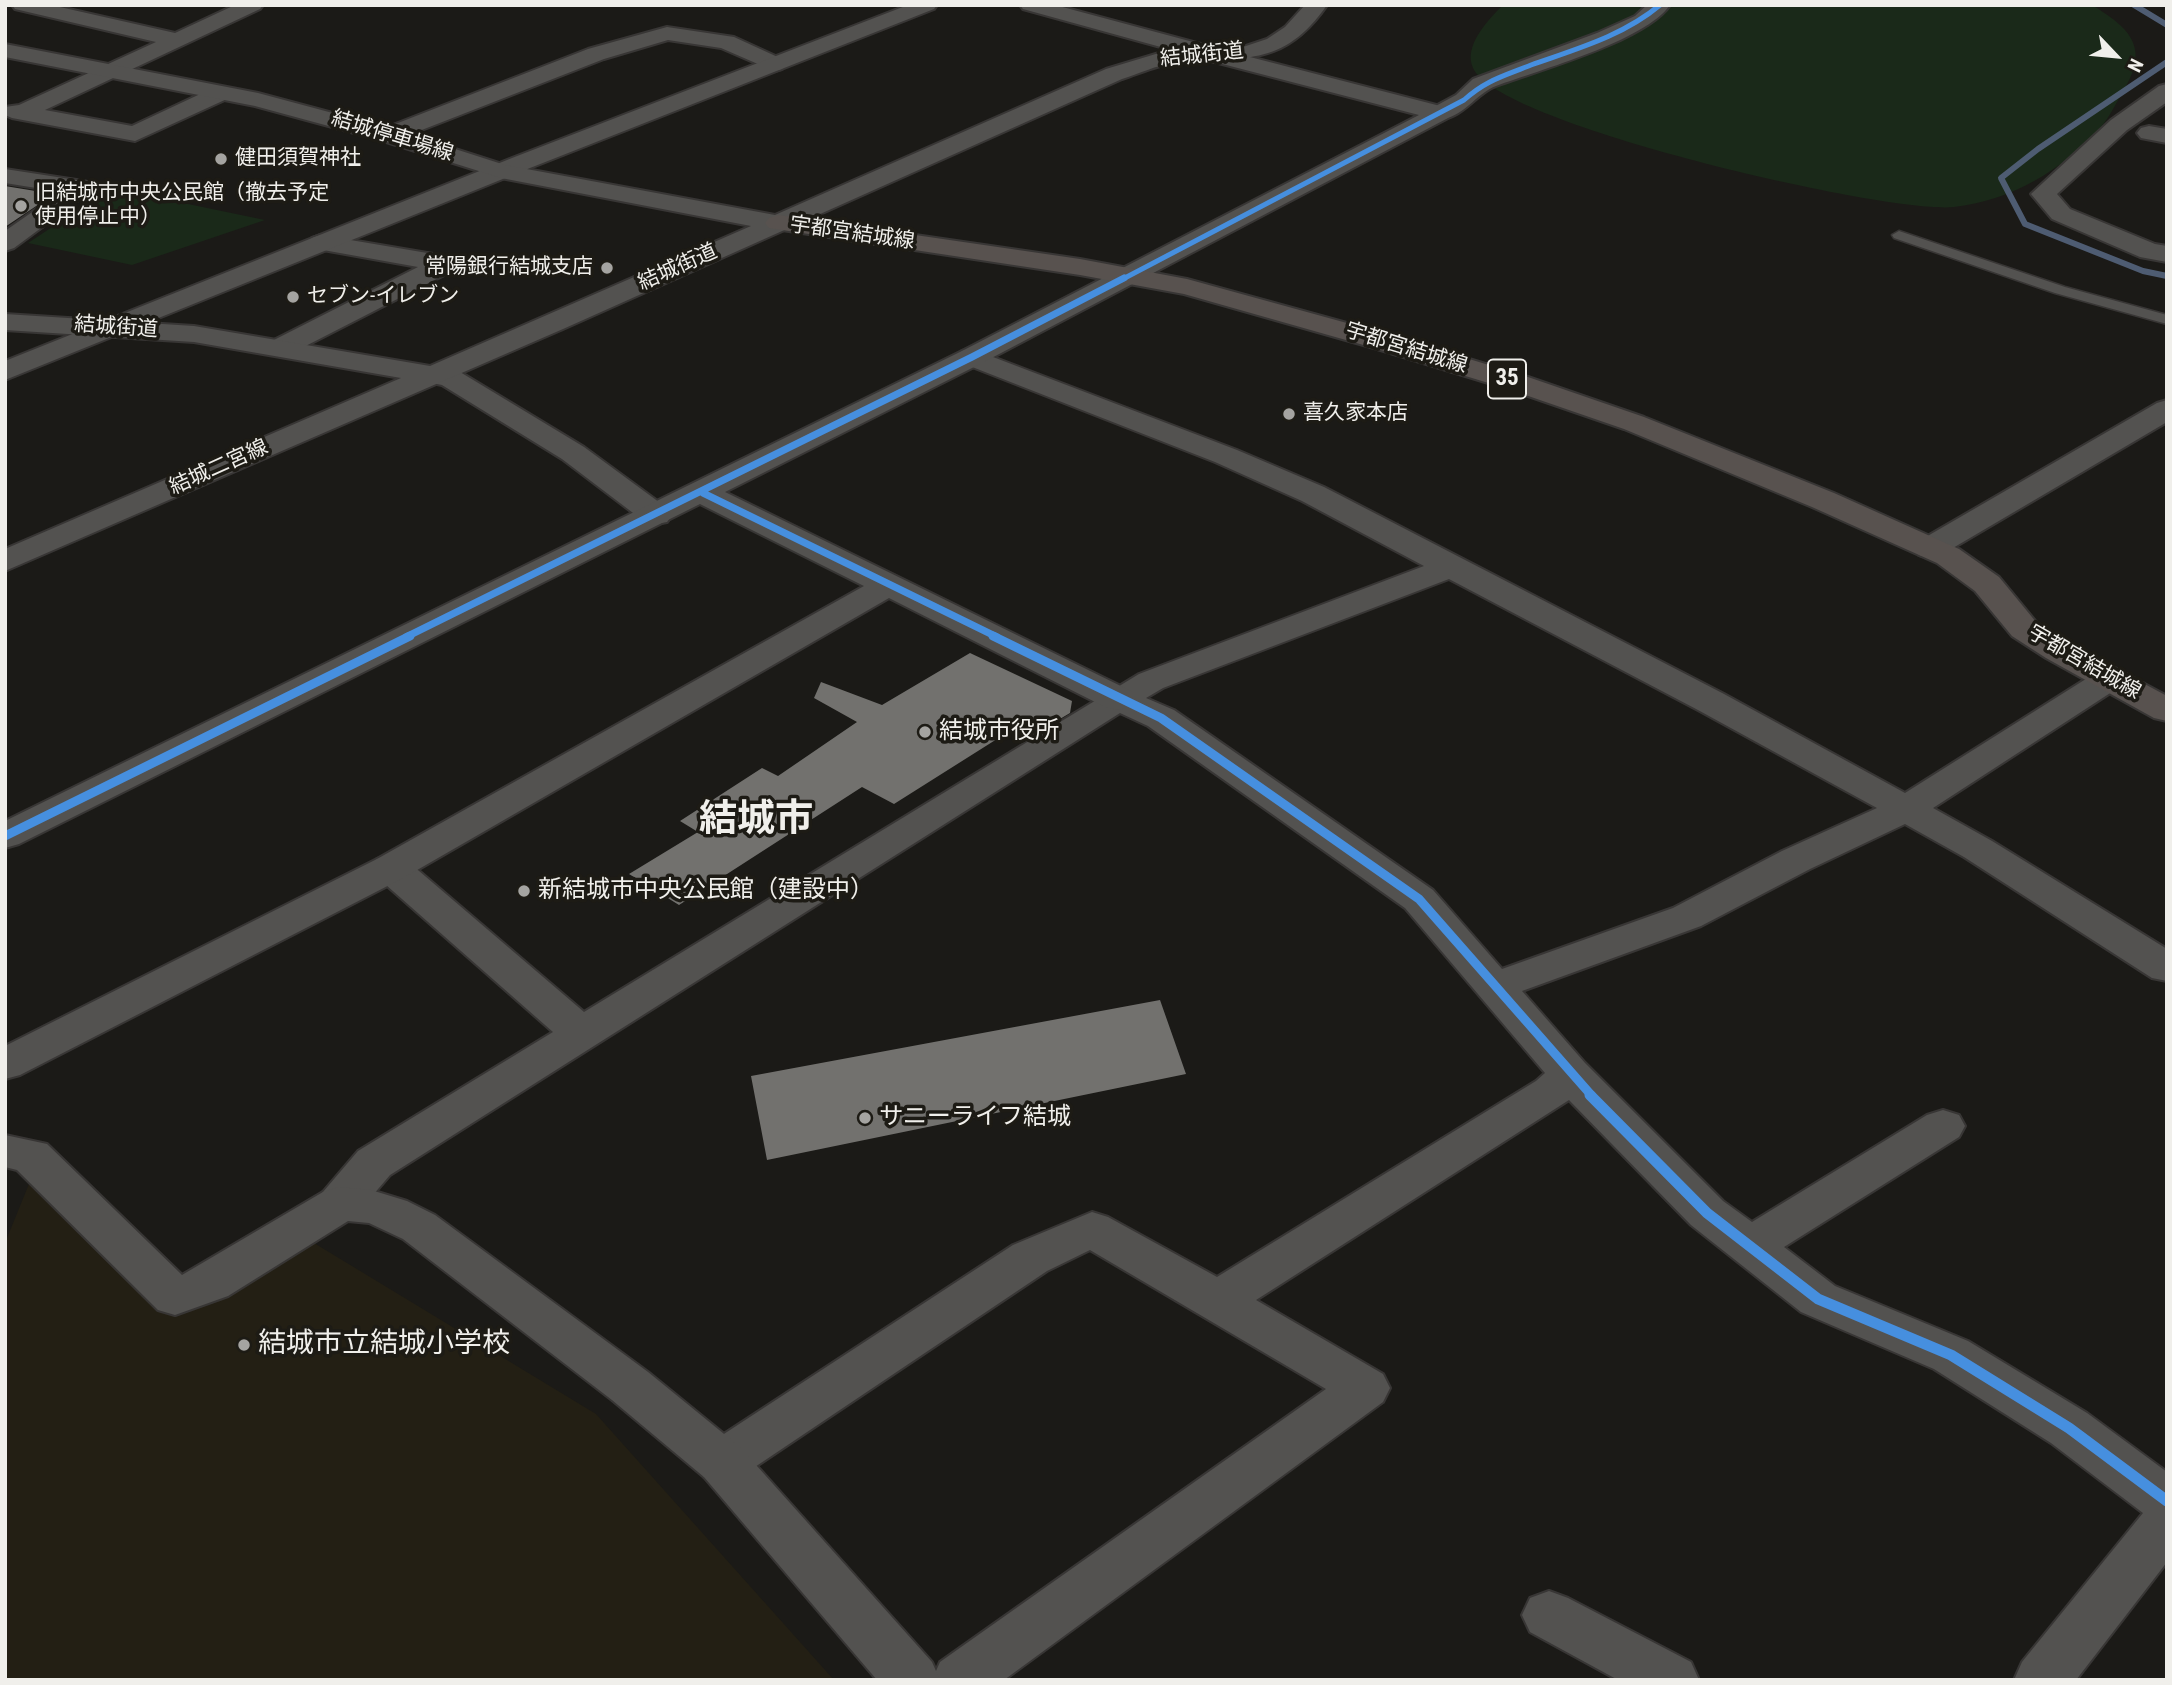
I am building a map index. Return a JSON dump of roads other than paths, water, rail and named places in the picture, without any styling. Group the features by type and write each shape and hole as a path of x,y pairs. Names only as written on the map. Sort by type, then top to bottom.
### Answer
{"main road":[{"name":"宇都宮結城線","path":"778,223 1128,275 1264,308 1518,383 1634,423 1823,500 1930,548 1979,576 2024,629 2167,710"}],"street":[{"path":"22,5 177,40"},
{"path":"13,111 110,72 253,5"},
{"path":"5,371 501,171 927,5"},
{"path":"1030,5 1440,113"},
{"name":"結城街道","path":"5,322 194,334 432,375 1114,74 1169,57 1244,52 1275,44 1293,32 1317,5"},
{"path":"5,836 972,357 1440,113 1464,100 1480,84 1605,38 1642,20 1660,5"},
{"path":"388,135 596,54 667,33 726,42 774,64"},
{"name":"結城停車場線","path":"5,50 221,93 388,135 501,171 778,223"},
{"path":"2167,91 2119,125 2043,194 2060,214 2149,251 2167,254"},
{"path":"13,111 135,134 221,93"},
{"path":"5,176 83,188 5,243"},
{"path":"280,348 445,264 321,243"},
{"path":"972,357 1313,494 1583,638 1711,702 1906,809 1978,849 2167,968"},
{"path":"432,375 450,378 573,453 656,515"},
{"name":"結城二宮線","path":"5,561 432,375"},
{"path":"1930,548 2167,409"},
{"path":"702,493 1161,718 1419,900 1570,1073 1707,1213 1818,1299 1951,1354 2069,1428 2167,1501"},
{"path":"5,1151 32,1156 175,1297 211,1283 339,1203 374,1163 1118,699 1151,681 1451,567"},
{"path":"5,1065 391,869 890,585"},
{"path":"1493,987 1687,918 1796,860 1906,809 2109,679"},
{"path":"391,869 581,1033"},
{"path":"1217,1300 1300,1251 1550,1092 1570,1073"},
{"path":"1750,1245 1943,1126"},
{"path":"339,1203 384,1208 419,1227 630,1386 722,1462 912,1680"},
{"path":"722,1462 1030,1258 1092,1229 1364,1388 960,1680"},
{"path":"2042,1680 2167,1522"},
{"path":"1549,1615 1671,1680"}],"lane":[{"path":"1899,235 2060,290 2167,320"}],"waterway":[{"path":"2134,5 2167,25"},
{"path":"2167,62 2038,149 2001,178 2025,224 2143,271 2167,276"}],"place":[{"name":"健田須賀神社","path":"221,159"},
{"name":"旧結城市中央公民館（撤去予定 使用停止中）","path":"21,206"},
{"name":"常陽銀行結城支店","path":"607,268"},
{"name":"セブン-イレブン","path":"293,297"},
{"name":"喜久家本店","path":"1289,414"},
{"name":"結城市役所","path":"925,732"},
{"name":"新結城市中央公民館（建設中）","path":"524,891"},
{"name":"サニーライフ結城","path":"865,1118"},
{"name":"結城市立結城小学校","path":"244,1345"}],"district":[{"name":"結城市","path":"756,821"}]}
